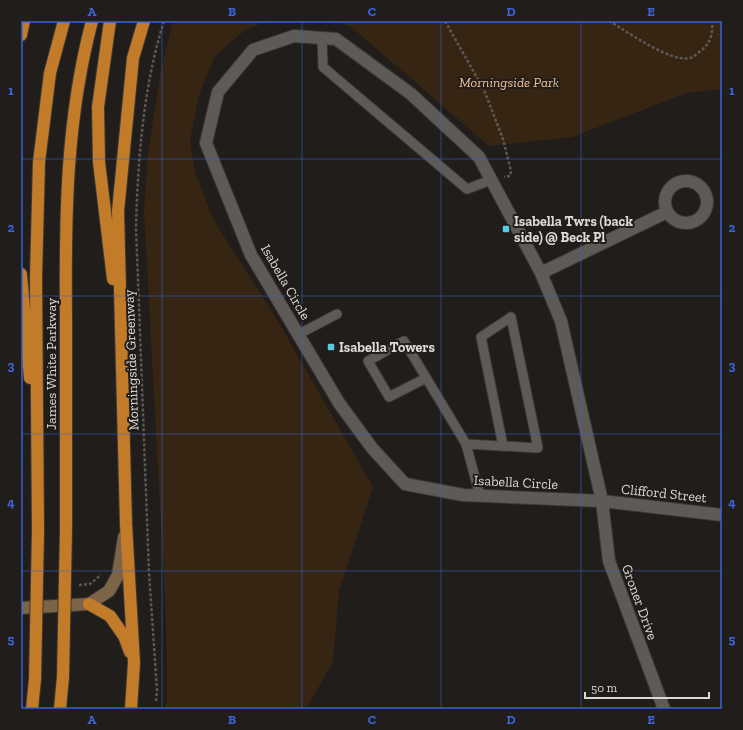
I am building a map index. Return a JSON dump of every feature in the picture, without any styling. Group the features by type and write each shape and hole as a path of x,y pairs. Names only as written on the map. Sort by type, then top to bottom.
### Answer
{"highway":[{"path":"21,35 24,21"},
{"name":"James White Parkway","path":"32,709 35,679 38,530 36,277 39,162 50,73 64,21"},
{"name":"James White Parkway","path":"60,709 63,677 66,530 65,239 69,148 81,64 92,21"},
{"path":"110,21 98,107 99,162 121,342"},
{"path":"131,709 134,663 126,524 118,211 133,58 144,21"},
{"path":"21,274 38,476"},
{"path":"89,604 110,616 124,636 134,663"}],"street":[{"name":"Isabella Circle","path":"294,36 322,38 336,39 411,94 479,158 541,273 561,321 602,501 463,495 405,484 372,448 344,409 251,255 206,143 218,92 253,50 294,36"},
{"path":"541,273 667,212"},
{"name":"Clifford Street","path":"602,501 722,515"},
{"name":"Groner Drive","path":"602,501 609,561 664,709"},
{"path":"21,608 89,604 109,591 118,575 126,524"}],"lane":[{"path":"322,38 323,67 467,189 491,180"},
{"path":"299,334 337,314"},
{"path":"466,444 538,448 511,317 481,337 503,446"},
{"path":"426,378 389,397 368,361 404,340 466,444 480,496"}],"path":[{"name":"Morningside Greenway","path":"156,701 157,690 149,573 136,227 137,181 145,101 164,21"},
{"path":"445,21 484,90 503,139 511,171 510,176 491,180"},
{"path":"609,21 662,52 679,59 693,57 706,46 713,32 712,21"}],"green space":[{"path":"173,21 268,21 245,30 215,56 199,95 190,140 195,172 213,219 276,318 373,487 339,591 333,662 309,704 302,709 165,709 167,701 166,617 144,210 148,153 161,70"},
{"name":"Morningside Park","path":"329,21 722,21 722,89 687,93 572,137 489,146 350,26"}],"place":[{"name":"Isabella Twrs (back side) @ Beck Pl","path":"506,229"},
{"name":"Isabella Towers","path":"331,347"}]}
